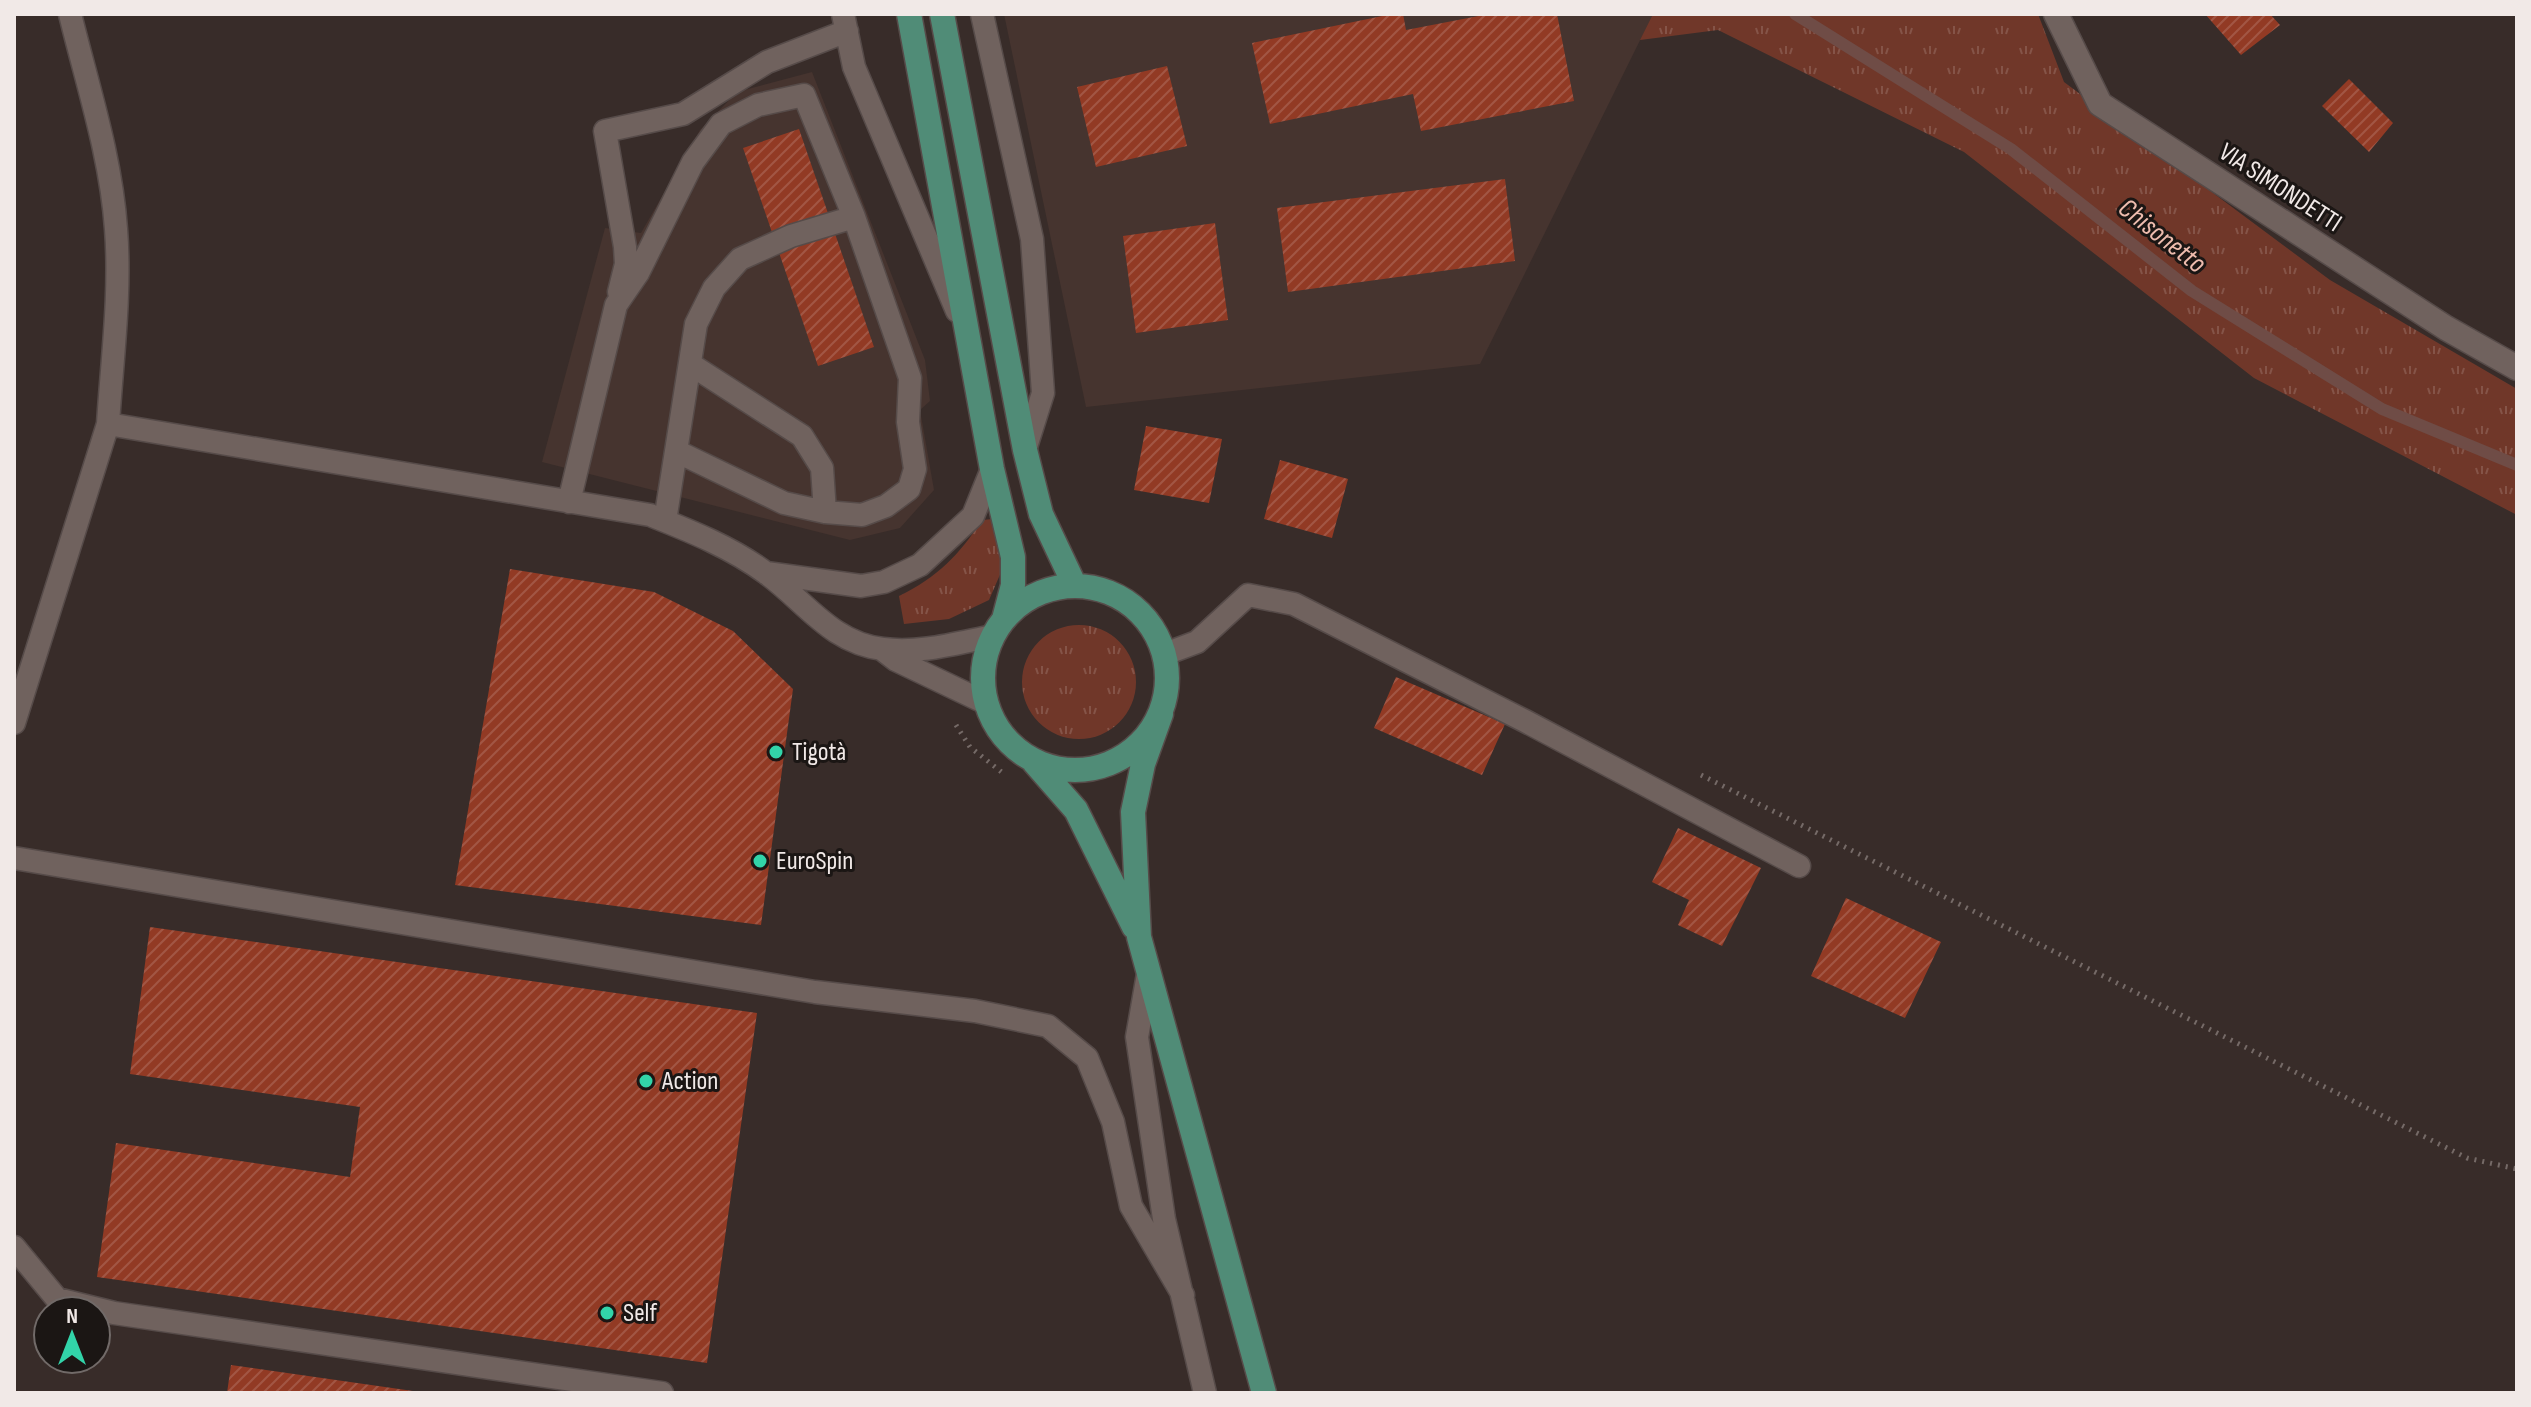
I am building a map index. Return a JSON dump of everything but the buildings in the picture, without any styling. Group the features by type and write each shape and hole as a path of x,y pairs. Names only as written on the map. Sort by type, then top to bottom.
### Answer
{"main road":[{"path":"909,14 992,469 1013,557 1013,585 985,657 982,680 986,703 996,726 1012,745 1032,760 1076,810 1139,937"},
{"path":"942,14 1025,450 1041,514 1075,586"},
{"path":"998,628 1024,601 1049,590 1075,586 1105,590 1132,605 1152,626 1165,654 1168,684 1143,764 1133,812 1139,937 1264,1393"},
{"path":"1032,760 1061,769 1092,769 1121,758 1133,749 1145,739 1161,714"}],"street":[{"name":"VIA SIMONDETTI","path":"2056,14 2100,104 2446,328 2517,368"}],"lane":[{"path":"14,723 108,424 117,289 116,229 108,169 70,14"},
{"path":"982,14 1032,239 1043,393 1025,450"},
{"path":"569,502 626,264 605,131 683,114 767,62 845,23 854,67 969,337"},
{"path":"616,305 638,273 693,162 721,124 758,105 804,95 854,217 910,378 908,422 915,469 909,489 886,506 862,515 825,512 784,503 676,451"},
{"path":"665,521 696,324 714,288 740,259 791,236 854,217"},
{"path":"690,364 802,436 822,468 825,512"},
{"path":"108,424 650,515 702,536 766,573 831,630 882,649 896,660 986,703"},
{"path":"766,573 861,586 884,582 920,565 973,516 992,469"},
{"path":"1165,654 1197,642 1248,595 1294,604 1525,721 1799,866"},
{"path":"882,649 926,649 998,628"},
{"path":"14,858 815,992 975,1011 1048,1026 1087,1058 1113,1122 1131,1206 1183,1295"},
{"path":"1148,974 1137,1037 1164,1219 1203,1391"},
{"path":"14,1247 57,1299 114,1313 662,1393"}],"path":[{"path":"1698,774 2467,1158 2517,1169"}],"shaded area":[{"path":"1004,14 1653,14 1480,364 1086,407"},
{"path":"812,72 925,360 930,401 920,410 934,490 900,528 850,540 542,462 605,228 641,233 700,130 737,92"}],"green space":[{"path":"1653,14 2038,14 2064,82 2330,280 2517,389 2517,515 2254,378 1964,152 1718,30 1640,40"},
{"path":"993,519 1002,570 989,600 949,619 904,624 899,596 946,564 982,520"},
{"path":"1079,625 1101,630 1119,642 1131,660 1136,682 1131,704 1119,722 1101,734 1079,739 1057,734 1039,722 1027,704 1022,682 1027,660 1039,642 1057,630"}],"waterway":[{"name":"Chisonetto","path":"1795,14 2011,149 2192,291 2382,409 2517,465"}],"place":[{"name":"Tigotà","path":"776,752"},
{"name":"EuroSpin","path":"760,861"},
{"name":"Action","path":"646,1081"},
{"name":"Self","path":"607,1313"}]}
